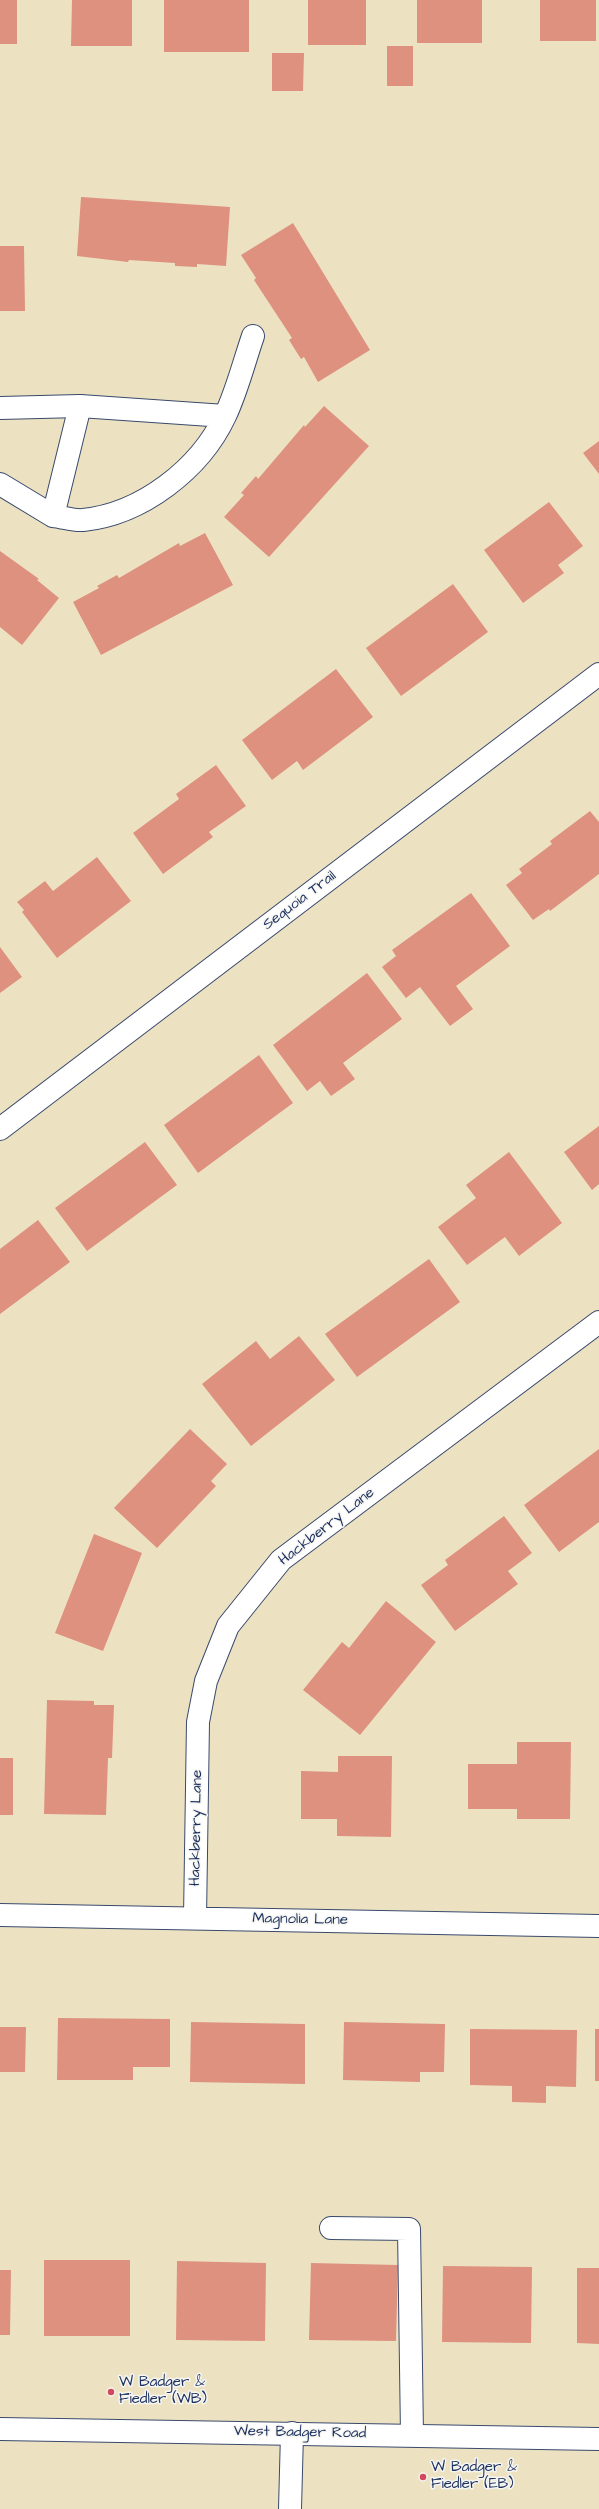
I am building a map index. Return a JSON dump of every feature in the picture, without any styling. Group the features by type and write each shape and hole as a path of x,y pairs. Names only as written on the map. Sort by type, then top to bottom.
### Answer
{"street":[{"path":"0,484 53,516 82,521 110,516 154,494 176,479 192,462 210,441 226,416 253,336"},
{"path":"0,408 80,406 226,416"},
{"path":"53,516 80,406"},
{"name":"Sequoia Trail","path":"0,1129 599,674"},
{"name":"Hackberry Lane","path":"195,1918 198,1722 206,1681 228,1626 280,1560 599,1322"},
{"name":"Magnolia Lane","path":"0,1915 599,1926"},
{"path":"331,2228 409,2229 412,2435"},
{"name":"West Badger Road","path":"0,2429 599,2439"},
{"path":"290,2509 292,2433"}],"building":[{"path":"0,0 17,0 17,44 0,44"},
{"path":"72,0 132,0 132,46 71,46"},
{"path":"164,0 249,0 249,52 164,52"},
{"path":"308,0 366,0 366,45 308,45"},
{"path":"417,0 482,0 482,43 417,43"},
{"path":"540,0 596,0 596,41 540,41"},
{"path":"387,46 413,46 413,86 387,86"},
{"path":"272,53 304,53 303,91 272,91"},
{"path":"81,197 230,207 226,266 197,264 197,267 175,266 175,263 129,260 128,262 77,256"},
{"path":"293,223 370,350 318,382 304,357 301,359 289,340 292,338 254,280 256,278 241,255"},
{"path":"0,246 24,246 25,311 0,311"},
{"path":"324,406 369,446 269,557 224,517 244,495 241,493 256,476 258,479 304,425 305,427"},
{"path":"599,441 599,474 583,453"},
{"path":"549,502 583,546 558,565 564,573 523,603 484,550"},
{"path":"205,533 233,585 101,655 73,602 99,588 97,586 117,575 119,578 179,543 180,546"},
{"path":"0,551 39,579 37,580 59,598 22,645 0,627"},
{"path":"453,584 488,632 401,696 366,648"},
{"path":"336,669 373,717 303,770 297,761 272,780 242,740"},
{"path":"216,765 246,806 209,832 213,837 163,874 133,833 179,799 176,794"},
{"path":"590,811 599,822 599,874 550,911 549,909 533,920 506,885 522,873 519,869 552,844 550,841"},
{"path":"97,857 131,901 57,958 22,912 24,910 17,902 45,881 53,891"},
{"path":"471,893 510,946 456,986 473,1009 450,1026 420,987 406,998 382,967 396,956 392,950"},
{"path":"0,947 22,977 0,993"},
{"path":"367,973 402,1019 343,1063 355,1079 331,1096 320,1081 307,1091 273,1045"},
{"path":"259,1055 293,1103 198,1173 164,1125"},
{"path":"599,1126 599,1184 592,1190 564,1152"},
{"path":"145,1142 177,1185 87,1251 55,1208"},
{"path":"509,1152 562,1223 519,1256 505,1237 467,1265 438,1227 476,1198 466,1185"},
{"path":"38,1220 70,1262 0,1314 0,1249"},
{"path":"429,1259 460,1302 357,1377 325,1334"},
{"path":"299,1336 335,1380 251,1446 202,1384 256,1341 270,1359"},
{"path":"190,1429 227,1464 211,1481 216,1486 157,1548 114,1508"},
{"path":"599,1449 599,1522 559,1552 524,1505"},
{"path":"504,1516 532,1553 508,1571 518,1584 455,1631 421,1585 448,1565 445,1560"},
{"path":"94,1534 142,1553 103,1651 55,1633"},
{"path":"386,1601 436,1642 360,1735 303,1690 342,1642 349,1648"},
{"path":"47,1700 94,1701 94,1705 114,1705 112,1758 108,1758 106,1815 44,1814"},
{"path":"517,1742 571,1742 570,1819 517,1819 517,1809 468,1809 468,1764 517,1764"},
{"path":"338,1756 392,1756 391,1837 337,1836 337,1819 301,1819 301,1771 338,1772"},
{"path":"0,1758 13,1758 13,1815 0,1815"},
{"path":"58,2018 170,2019 170,2067 133,2067 133,2080 57,2080"},
{"path":"191,2022 305,2024 305,2084 190,2082"},
{"path":"344,2022 445,2024 444,2072 420,2072 420,2082 343,2080"},
{"path":"0,2027 26,2027 25,2072 0,2072"},
{"path":"470,2029 577,2030 576,2087 546,2086 546,2103 512,2102 512,2086 470,2085"},
{"path":"595,2029 599,2029 599,2081 595,2081"},
{"path":"44,2260 130,2260 130,2336 44,2336"},
{"path":"177,2261 266,2263 265,2341 176,2340"},
{"path":"311,2263 398,2265 396,2341 309,2340"},
{"path":"443,2266 532,2267 531,2343 442,2342"},
{"path":"577,2268 599,2268 599,2344 577,2343"},
{"path":"0,2270 11,2270 10,2335 0,2335"}],"place":[{"name":"W Badger & Fiedler (WB)","path":"111,2392"},
{"name":"W Badger & Fiedler (EB)","path":"423,2477"}]}
